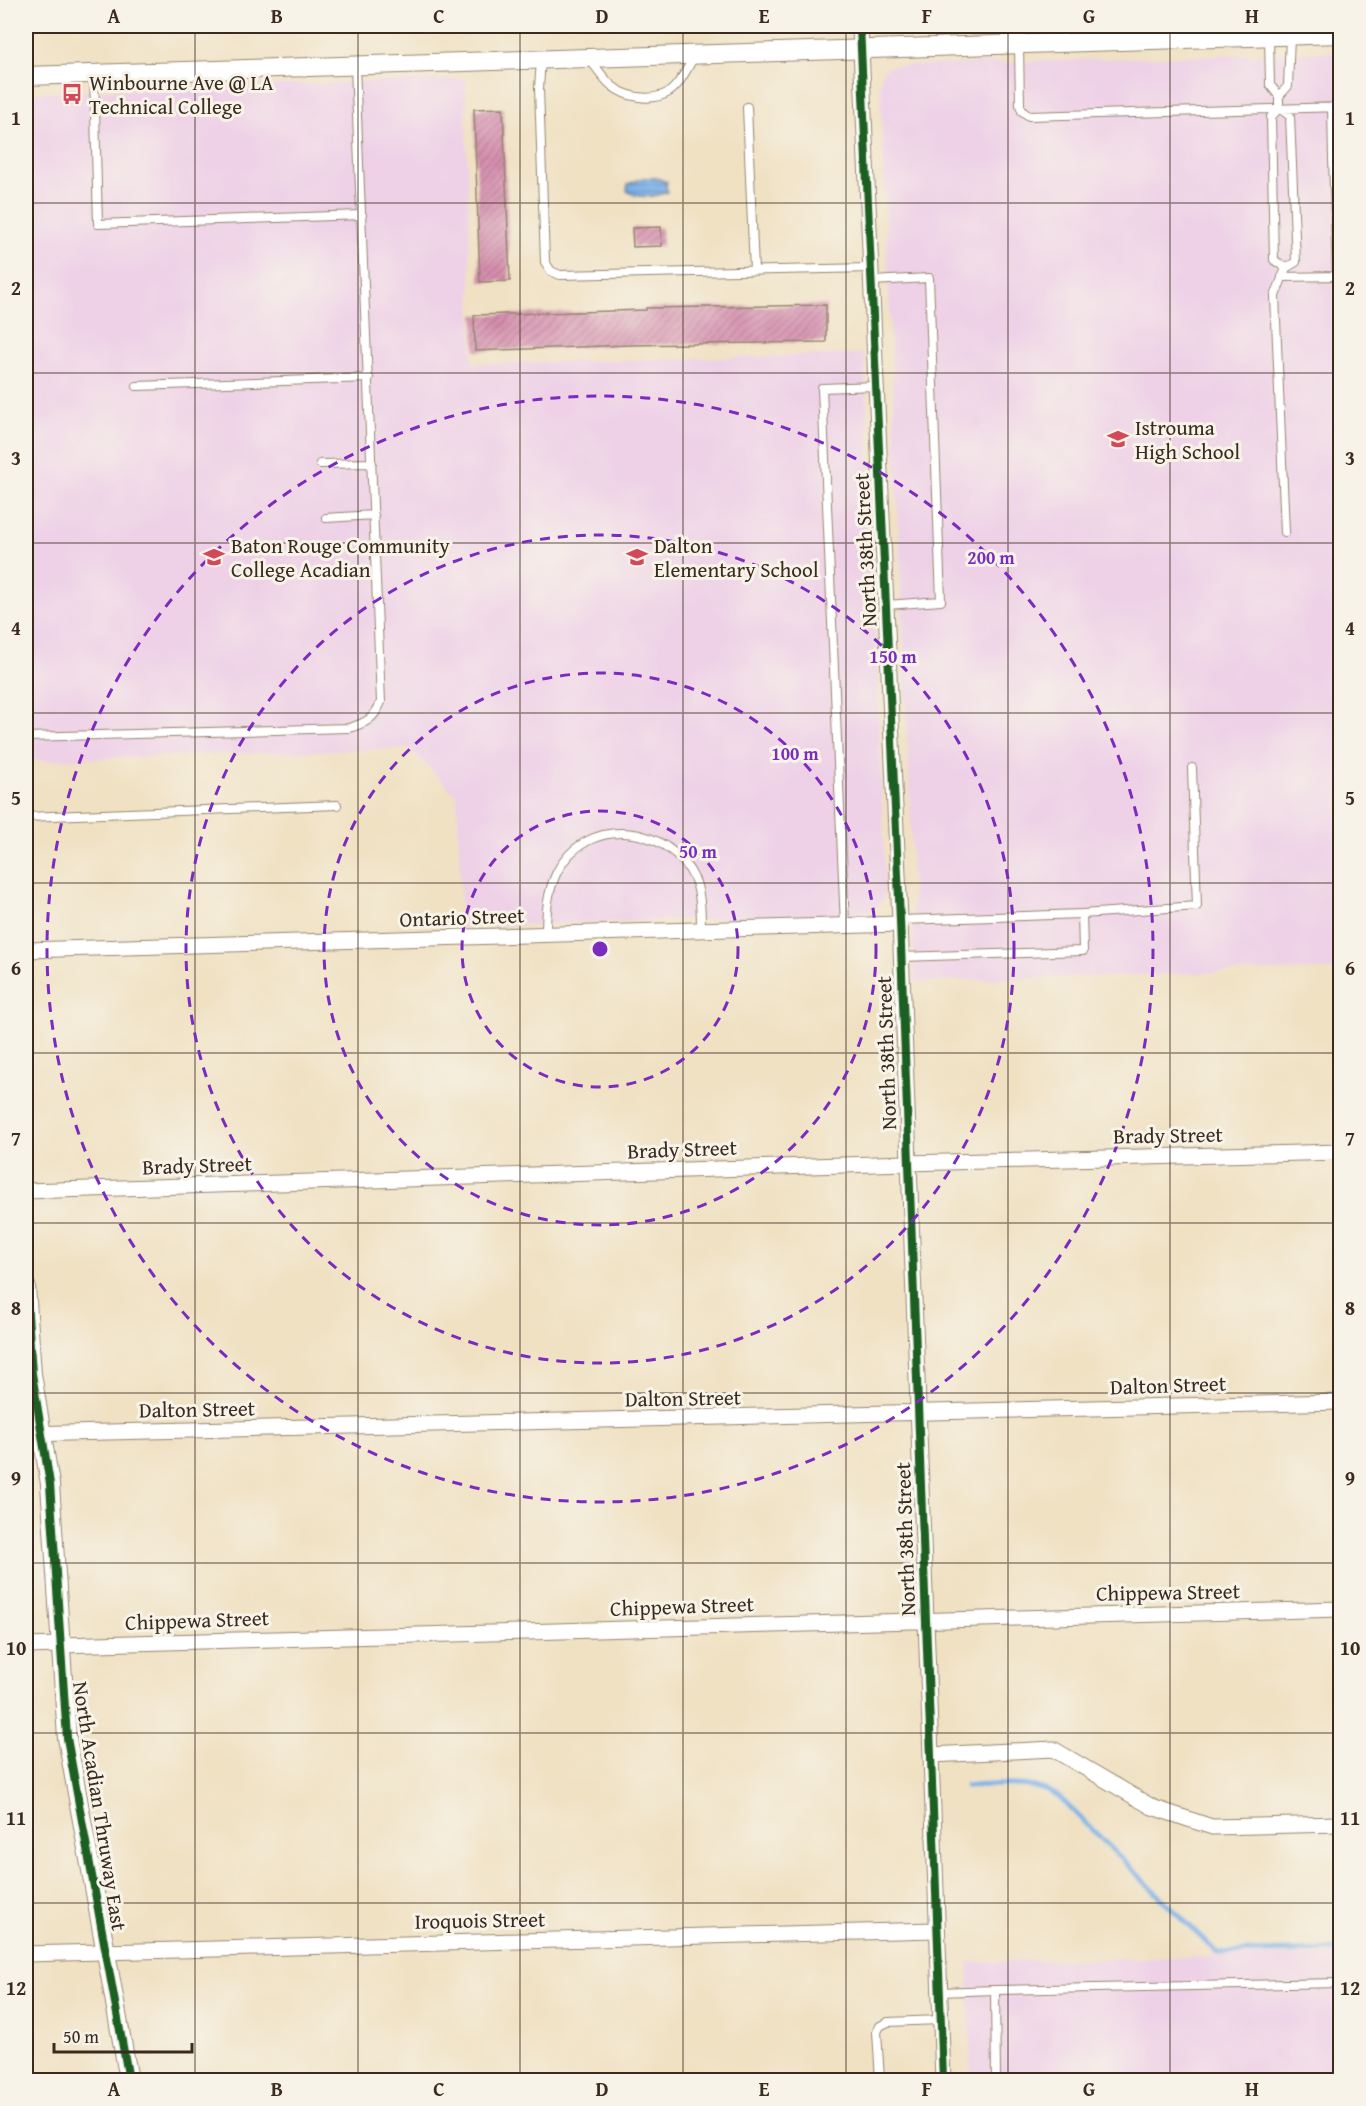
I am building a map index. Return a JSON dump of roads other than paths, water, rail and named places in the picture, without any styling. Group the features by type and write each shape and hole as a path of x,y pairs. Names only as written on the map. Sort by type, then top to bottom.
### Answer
{"street":[{"name":"North 38th Street","path":"860,26 900,922 907,1163 943,2080"},
{"path":"26,76 1341,34"},
{"name":"Ontario Street","path":"26,950 845,926 900,922"},
{"name":"Brady Street","path":"26,1191 907,1163 1341,1152"},
{"name":"North Acadian Thruway East","path":"26,1286 34,1434 50,1484 54,1523 67,1738 129,2080"},
{"name":"Dalton Street","path":"34,1434 1341,1402"},
{"name":"Chippewa Street","path":"26,1646 1341,1609"},
{"path":"931,1755 1053,1749 1152,1808 1212,1827 1341,1824"},
{"name":"Iroquois Street","path":"26,1954 105,1950 936,1930"}],"lane":[{"path":"1279,96 1288,86 1290,36"},
{"path":"1269,37 1270,85 1279,96 1279,108 1271,117 1274,260 1286,268"},
{"path":"1019,45 1020,105 1022,111 1029,116 1336,107 1339,276 1282,278"},
{"path":"589,58 612,86 628,95 649,99 669,92 695,55"},
{"path":"541,60 539,88 545,262 551,271 560,275 754,270 929,278 941,601 885,605"},
{"path":"26,737 349,728 366,723 376,715 381,702 356,66"},
{"path":"94,74 98,224 362,215"},
{"path":"747,107 754,270"},
{"path":"1279,108 1290,116 1296,251 1296,262 1286,268 1275,296 1285,532"},
{"path":"137,386 369,378"},
{"path":"845,926 822,388 876,386"},
{"path":"320,464 372,463"},
{"path":"326,518 374,515"},
{"path":"900,922 1082,914 1197,906 1192,768"},
{"path":"26,817 337,805"},
{"path":"546,935 549,895 557,872 569,855 588,841 608,834 631,832 656,839 679,857 695,880 700,905 701,930"},
{"path":"901,957 1083,951 1082,914"},
{"path":"939,1992 1341,1983"},
{"path":"994,1990 996,2080"},
{"path":"880,2080 877,2032 880,2026 888,2022 940,2020"}],"water":[{"path":"643,178 656,178 667,182 667,192 647,196 631,194 627,191 628,184"}],"waterway":[{"path":"966,1786 1026,1786 1049,1791 1059,1797 1217,1953 1340,1950"}],"place":[{"name":"Winbourne Ave @ LA Technical College","path":"72,94"},
{"name":"Istrouma High School","path":"1118,439"},
{"name":"Baton Rouge Community College Acadian","path":"214,557"},
{"name":"Dalton Elementary School","path":"637,557"}]}
